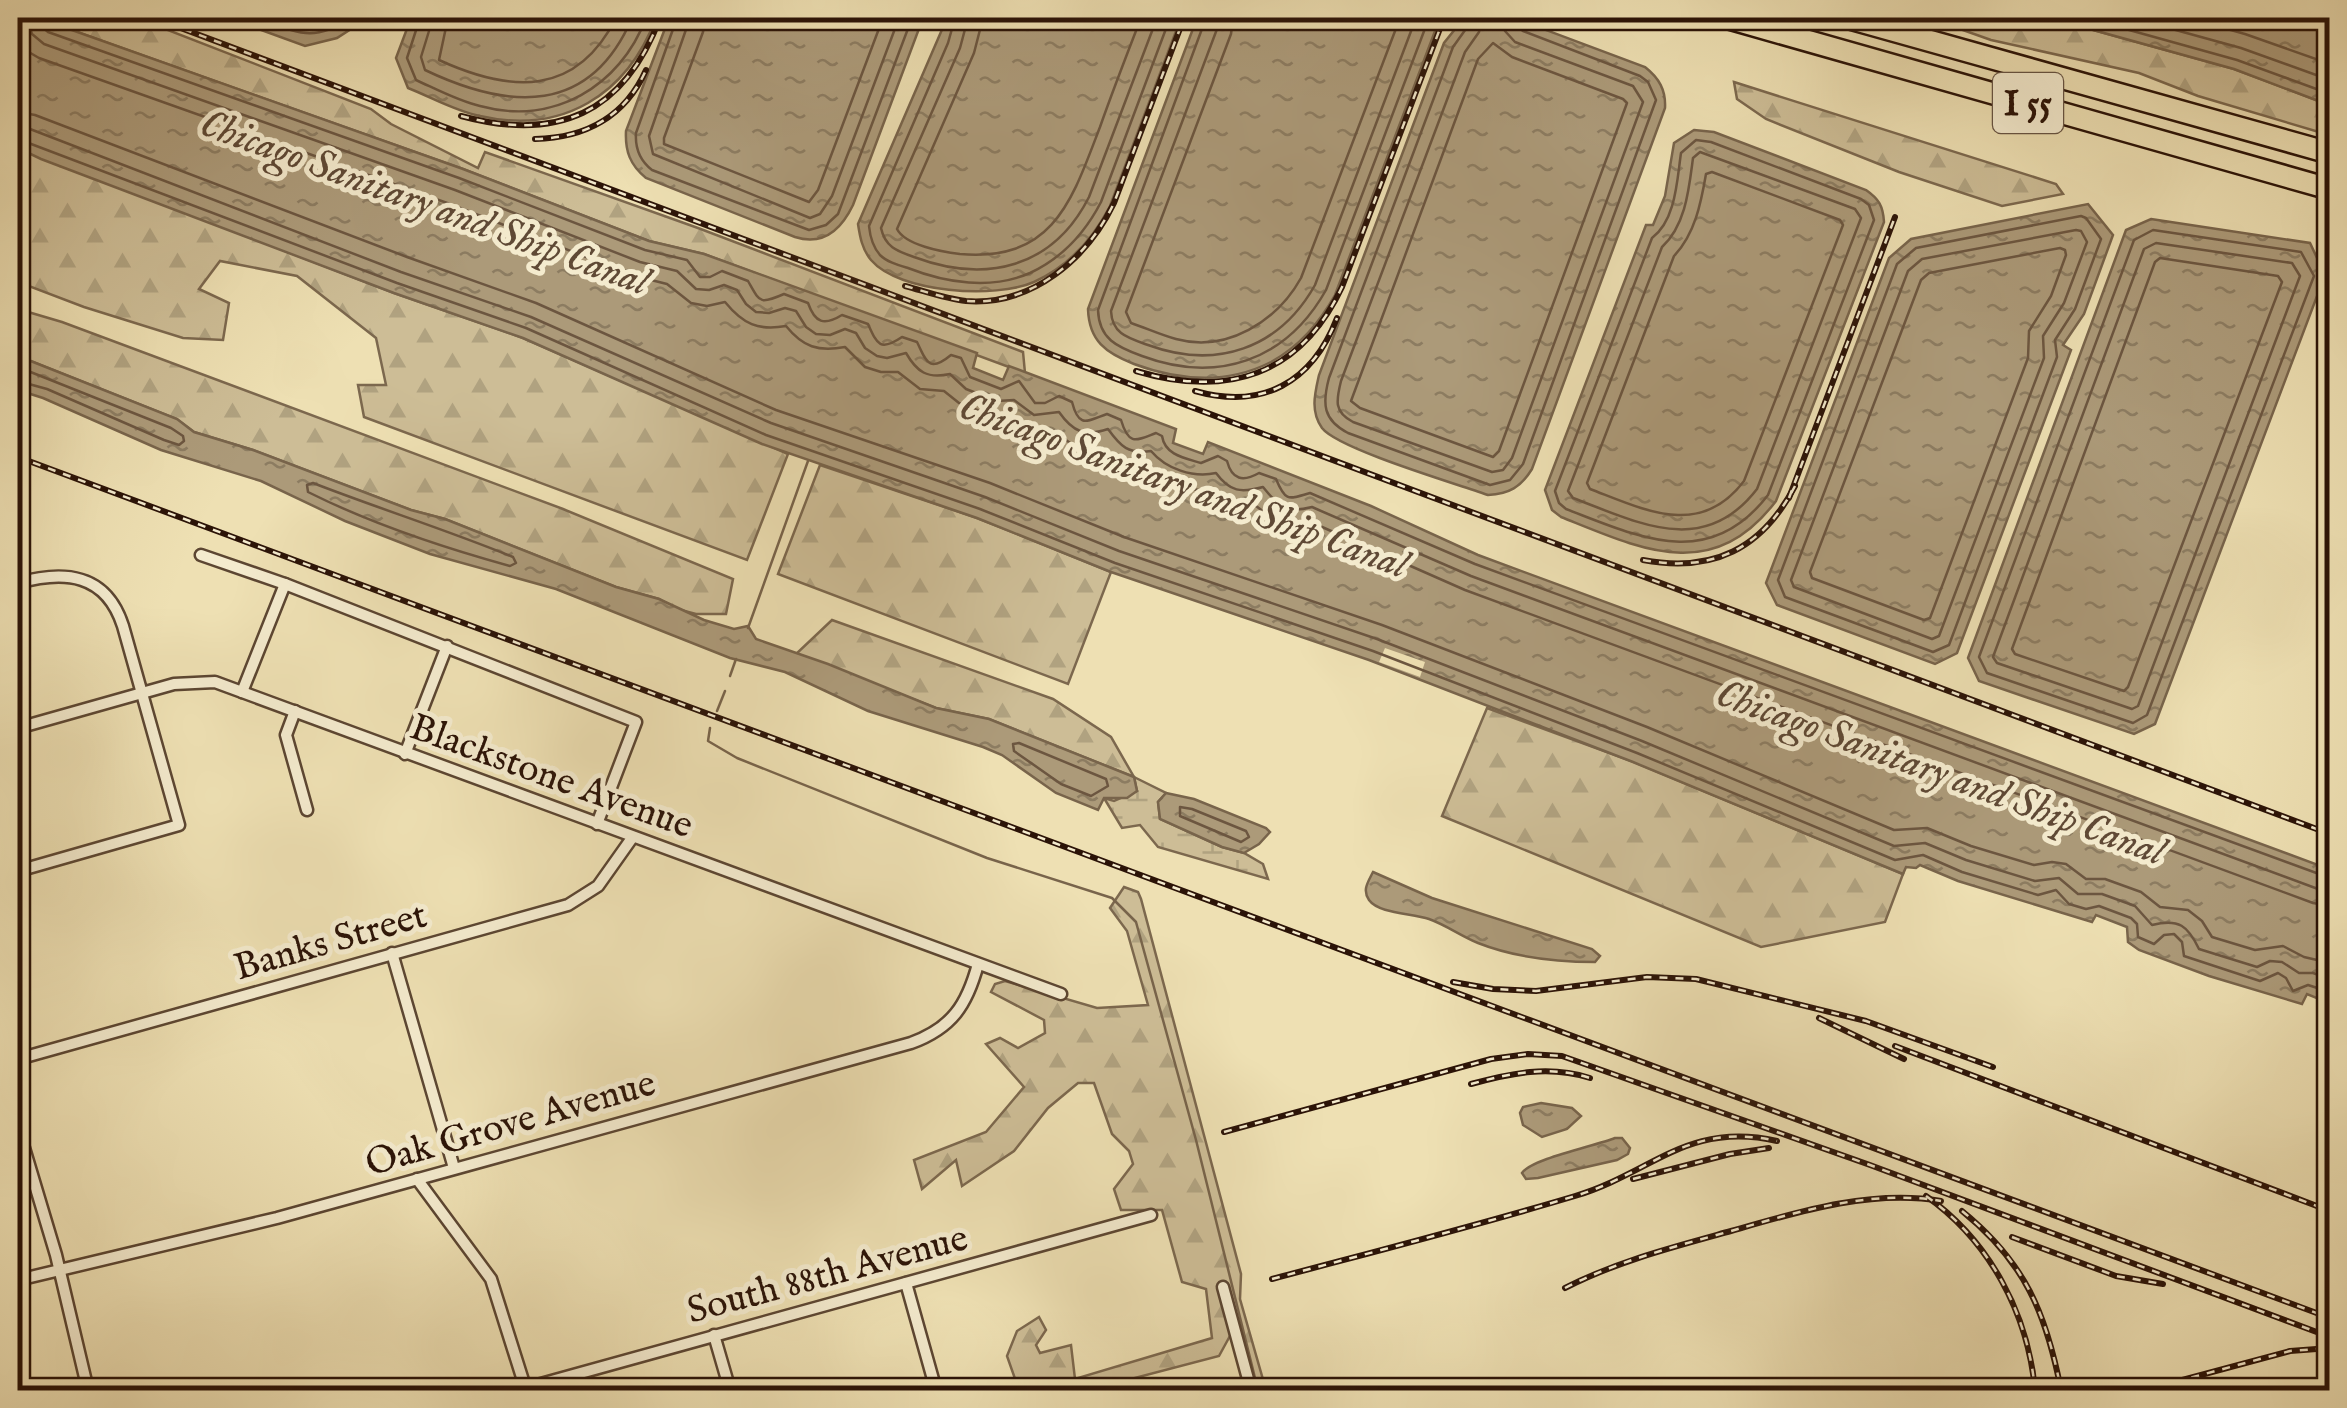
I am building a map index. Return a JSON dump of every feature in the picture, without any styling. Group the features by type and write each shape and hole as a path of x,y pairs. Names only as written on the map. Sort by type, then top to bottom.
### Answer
{"highway":[{"name":"I 55","path":"1727,18 2330,189"},
{"name":"I 55","path":"1848,18 2330,154"}],"street":[{"path":"201,556 285,584 636,722 597,824"},
{"path":"18,584 59,575 85,581 103,592 120,618 180,825 18,871"},
{"path":"242,692 285,584"},
{"path":"405,754 447,646"},
{"name":"Blackstone Avenue","path":"18,728 142,692 201,681 242,692 1060,994"},
{"path":"295,712 286,735 306,810"},
{"name":"Banks Street","path":"18,1058 568,905 598,886 632,838"},
{"path":"392,953 454,1168"},
{"name":"Oak Grove Avenue","path":"18,1280 166,1247 417,1180 920,1039 946,1026 963,1008 978,964"},
{"path":"18,1128 59,1269 88,1390"},
{"path":"417,1180 491,1279 523,1390"},
{"name":"South 88th Avenue","path":"523,1390 1150,1215"},
{"path":"906,1284 936,1390"},
{"path":"1222,1287 1251,1390"},
{"path":"714,1335 730,1390"}],"green space":[{"path":"38,18 137,18 371,109 391,124 478,168 485,152 1023,352 1025,373 704,254 649,241 463,169"},
{"path":"1929,18 2050,18 2234,69 2329,105 2329,135 2198,96 2139,73 1991,40"},
{"path":"1734,82 2056,184 2063,194 2002,206 1899,172 1766,119 1737,99"},
{"path":"18,148 394,293 523,338 788,454 747,560 364,417 358,385 386,385 376,338 297,276 220,261 199,289 229,303 223,340 183,338 18,282"},
{"path":"18,309 563,509 733,579 726,614 696,614 677,609 445,519 194,432 177,419 18,356"},
{"path":"820,465 977,518 1111,572 1068,684 778,574"},
{"path":"832,620 1053,699 1111,737 1134,777 989,719 936,708 796,654"},
{"path":"1487,708 1634,762 1903,874 1885,922 1761,947 1442,816"},
{"path":"1134,777 1166,793 1158,802 1160,819 1244,853 1263,864 1268,879 1158,847 1140,825 1122,828 1104,798 1114,801 1137,791"},
{"path":"1124,887 1138,892 1141,899 1241,1274 1240,1299 1266,1390 1255,1390 1231,1334 1219,1356 1089,1390 1019,1390 1007,1356 1017,1331 1039,1317 1046,1330 1036,1345 1040,1353 1071,1345 1075,1379 1212,1338 1206,1289 1182,1282 1162,1210 1121,1210 1114,1189 1133,1164 1129,1151 1112,1134 1094,1083 1078,1083 1048,1108 1014,1151 962,1186 956,1160 922,1189 914,1160 986,1132 1024,1087 986,1044 1000,1038 1018,1048 1045,1033 1044,1020 991,992 995,984 1005,981 1097,1008 1148,1005 1127,931 1110,908"}],"water":[{"name":"Chicago Sanitary and Ship Canal","path":"18,18 38,18 463,169 649,241 704,254 977,353 973,368 1003,380 1009,366 1176,429 1173,443 1203,454 1208,442 1371,506 1478,555 2329,869 2329,1003 2307,994 2302,1004 2139,950 2128,942 2127,927 2096,915 2092,922 1958,881 1920,865 1906,867 1903,874 1633,762 1369,660 1111,572 977,518 762,444 523,338 41,159 18,148"},
{"path":"228,18 368,18 337,38 305,46"},
{"path":"411,18 656,18 628,68 588,103 538,120 510,120 471,114 408,88 396,58"},
{"path":"669,18 923,18 853,205 830,234 814,239 795,237 646,178 632,163 626,131"},
{"path":"947,18 1181,18 1110,206 1088,240 1069,260 1034,282 973,291 925,286 884,271 865,252 858,224"},
{"path":"1197,18 1440,18 1329,305 1300,341 1271,362 1237,374 1203,378 1151,370 1115,355 1096,338 1088,309"},
{"path":"1464,18 1514,18 1645,67 1661,85 1665,102 1532,469 1514,488 1488,495 1350,446 1322,428 1315,409 1319,375 1444,43"},
{"path":"2050,18 2329,18 2329,105 2234,69"},
{"path":"1694,130 1714,132 1866,190 1880,203 1884,222 1776,501 1752,527 1727,543 1701,551 1674,552 1619,540 1561,517 1552,510 1545,490 1646,225 1653,225 1665,196 1674,143"},
{"path":"2088,204 2113,235 2084,314 2063,345 2071,350 1957,653 1935,664 1777,605 1766,583 1889,258 1911,239"},
{"path":"2151,219 2310,243 2325,275 2155,724 2134,734 1979,681 1968,658 2126,230"},
{"path":"18,356 177,419 194,432 445,519 616,587 659,599 704,620 734,629 748,626 756,639 936,708 989,719 1134,777 1137,791 1127,798 1104,798 1098,810 1056,793 1002,755 983,747 868,711 785,672 730,658 556,589 430,554 345,521 261,481 161,450 18,390"},
{"path":"1166,793 1194,799 1270,832 1244,853 1222,847 1160,819 1158,802"},
{"path":"1373,872 1432,898 1592,949 1600,956 1595,962 1521,956 1478,943 1429,919 1388,911 1374,905 1366,893"},
{"path":"1541,1103 1572,1108 1581,1116 1567,1129 1542,1137 1523,1125 1520,1113 1523,1107"},
{"path":"1622,1138 1630,1148 1628,1154 1617,1160 1538,1178 1526,1179 1522,1173 1550,1158"}],"pier":[{"path":"1385,648 1425,662 1420,677 1379,662"}],"waterway":[{"path":"748,628 808,461"},
{"path":"730,676 736,659"},
{"path":"717,711 725,691"},
{"path":"710,728 708,741 737,758 987,858 1112,898 1136,922 1196,1140 1258,1390"}],"railway":[{"path":"154,18 2330,834"},
{"path":"461,116 528,125 557,122 583,113 607,98 627,77 645,51 660,18"},
{"path":"905,286 958,300 990,301 1035,287 1073,260 1089,243 1114,203 1184,18"},
{"path":"1136,371 1169,379 1230,380 1282,360 1305,341 1342,287 1444,18"},
{"path":"535,139 570,134 601,122 627,100 646,70"},
{"path":"1789,498 1895,217"},
{"path":"1195,391 1242,397 1282,386 1314,359 1337,318"},
{"path":"18,457 2330,1318"},
{"path":"1643,560 1692,563 1733,552 1767,526 1795,486"},
{"path":"1453,982 1536,991 1647,977 1696,979 1866,1021 1993,1067"},
{"path":"1819,1018 1904,1059"},
{"path":"1895,1046 2330,1211"},
{"path":"1224,1132 1491,1059 1528,1054 1562,1056 1870,1165 2330,1337"},
{"path":"1471,1084 1530,1072 1590,1078"},
{"path":"1272,1279 1575,1196 1694,1144 1718,1138 1777,1141"},
{"path":"1633,1179 1769,1148"},
{"path":"1926,1196 1969,1235 2002,1281 2024,1334 2035,1390"},
{"path":"1565,1288 1646,1255 1808,1210 1888,1198 1941,1201"},
{"path":"1962,1211 2002,1250 2030,1291 2048,1337 2061,1390"},
{"path":"2012,1237 2116,1276 2163,1284"},
{"path":"2145,1390 2290,1351 2330,1348"}]}
